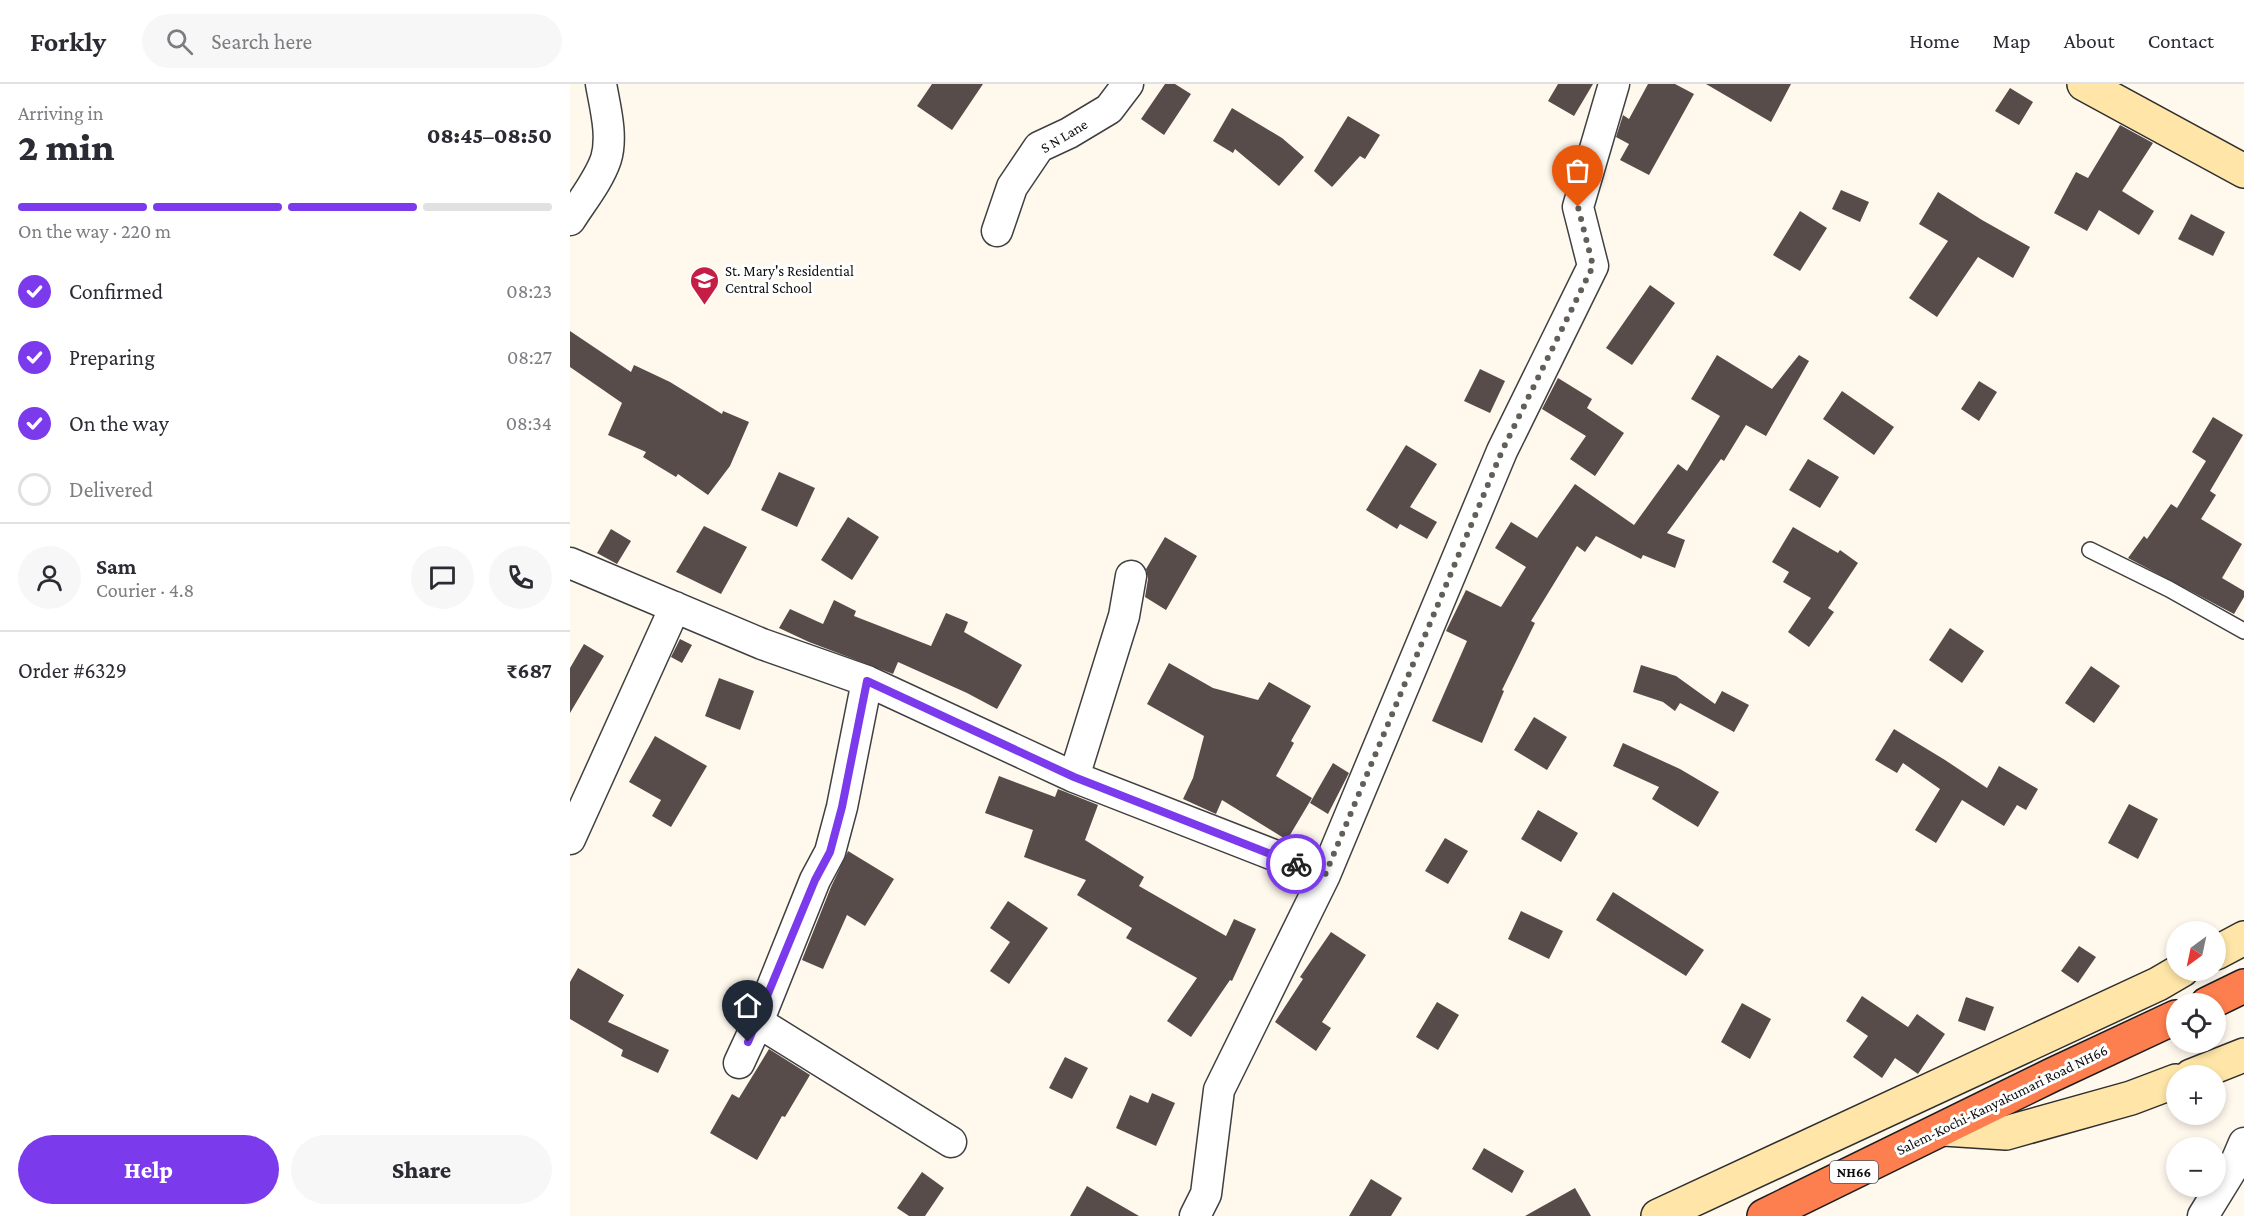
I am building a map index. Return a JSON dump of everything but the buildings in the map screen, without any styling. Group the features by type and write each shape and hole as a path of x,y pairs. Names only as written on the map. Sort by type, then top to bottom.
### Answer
{"highway":[{"path":"2226,995 2244,986"},
{"name":"Salem-Kochi-Kanyakumari Road NH66","path":"1764,1216 2166,1022"}],"street":[{"path":"570,220 606,159 609,139 601,84"},
{"name":"S N Lane","path":"997,231 1012,188 1040,147 1109,109 1128,84"},
{"path":"1195,1216 1206,1194 1219,1089 1325,875 1502,451 1593,266 1578,207 1614,84"},
{"path":"2084,84 2244,171"},
{"path":"570,563 762,644 867,681 1074,777 1325,875"},
{"path":"1074,777 1124,616 1131,576"},
{"path":"570,839 675,607"},
{"path":"739,1062 758,1022 815,880 830,852 842,807 867,681"},
{"path":"2226,948 2244,938"},
{"path":"1658,1216 2166,979"},
{"path":"758,1022 951,1142"},
{"path":"2219,1065 2244,1055"},
{"path":"1944,1129 2006,1133 2131,1098 2166,1085"},
{"path":"2203,1216 2235,1164 2244,1143"}],"lane":[{"path":"2090,550 2169,589 2244,631"}],"way so far":[{"path":"1296,864 1325,875 1502,451 1593,266 1578,207"}],"place":[{"name":"St. Mary's Residential Central School","path":"704,306"}],"route":[{"path":"748,1042 815,880 830,852 842,807 867,681 1074,777 1296,864"}]}
